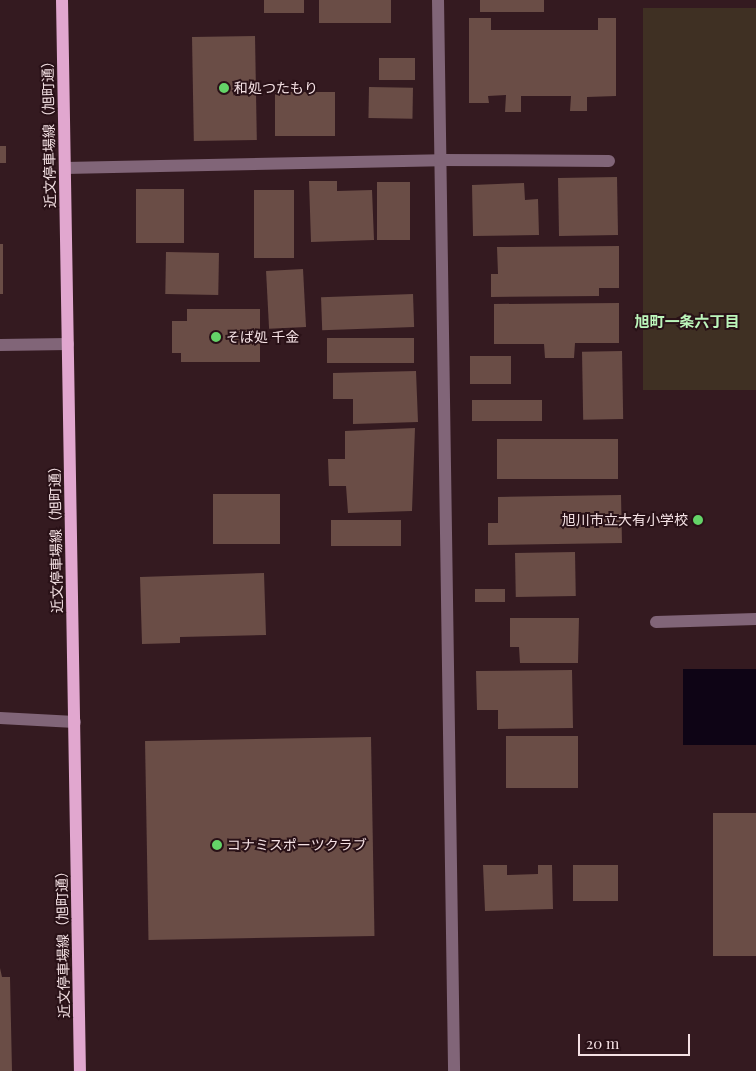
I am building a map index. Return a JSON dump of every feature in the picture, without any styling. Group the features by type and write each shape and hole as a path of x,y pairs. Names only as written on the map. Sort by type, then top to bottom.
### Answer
{"main road":[{"name":"近文停車場線（旭町通）","path":"62,0 80,1071"}],"street":[{"path":"438,0 454,1071"},
{"path":"65,168 440,160 609,161"},
{"path":"0,345 68,344"},
{"path":"656,622 756,619"},
{"path":"0,718 75,722"}],"shaded area":[{"path":"643,8 756,8 756,390 643,390"},
{"path":"683,669 756,669 756,745 683,745"}],"building":[{"path":"264,0 304,0 304,13 264,13"},
{"path":"319,0 391,0 391,23 319,23"},
{"path":"480,0 544,0 544,12 480,12"},
{"path":"469,18 491,18 491,30 598,30 598,18 616,18 616,96 587,97 587,111 570,111 571,96 521,96 521,112 505,112 506,95 488,96 489,103 469,103"},
{"name":"和処つたもり","path":"255,36 257,140 194,141 192,37"},
{"path":"379,58 415,58 415,80 379,80"},
{"path":"369,87 413,88 412,119 368,118"},
{"path":"275,92 335,92 335,136 275,136"},
{"path":"0,146 6,146 6,163 0,163"},
{"path":"617,177 618,235 559,236 558,178"},
{"path":"309,181 337,181 337,191 372,190 374,240 311,242"},
{"path":"377,182 410,182 410,240 377,240"},
{"path":"524,183 525,200 538,199 539,235 473,236 472,185"},
{"path":"136,189 184,189 184,243 136,243"},
{"path":"254,190 294,190 294,258 254,258"},
{"path":"0,244 3,244 3,294 0,294"},
{"path":"619,246 619,288 599,288 599,296 491,297 491,274 498,274 497,247"},
{"path":"166,252 219,253 218,295 165,294"},
{"path":"303,269 306,327 269,329 266,271"},
{"path":"413,294 414,327 322,330 321,297"},
{"path":"619,303 619,343 575,343 574,358 545,358 544,344 494,344 494,304"},
{"name":"そば処 千金","path":"187,309 260,309 260,362 181,362 181,353 172,353 172,321 187,321"},
{"path":"327,338 414,338 414,363 327,363"},
{"path":"622,351 623,419 583,420 582,352"},
{"path":"470,356 511,356 511,384 470,384"},
{"path":"416,371 418,422 353,424 353,399 333,399 333,373"},
{"path":"472,400 542,400 542,421 472,421"},
{"path":"415,428 412,511 348,513 346,486 329,486 328,459 345,459 345,431"},
{"path":"497,439 618,439 618,479 497,479"},
{"path":"213,494 280,494 280,544 213,544"},
{"path":"621,495 622,543 488,545 488,523 498,523 498,497"},
{"path":"331,520 401,520 401,546 331,546"},
{"path":"575,552 576,596 516,597 515,553"},
{"path":"264,573 266,635 180,637 180,643 142,644 140,577"},
{"path":"475,589 505,589 505,602 475,602"},
{"path":"510,618 579,618 578,663 520,663 519,647 510,647"},
{"path":"572,670 573,728 498,729 498,710 477,710 476,671"},
{"path":"506,736 578,736 578,788 506,788"},
{"path":"371,737 374,936 149,940 145,741"},
{"path":"713,813 756,813 756,956 713,956"},
{"path":"483,865 507,865 507,875 538,874 538,865 552,865 553,909 485,911"},
{"path":"573,865 618,865 618,901 573,901"},
{"path":"0,968 2,977 10,977 12,1071 0,1071"}],"place":[{"name":"和処つたもり","path":"224,88"},
{"name":"そば処 千金","path":"216,337"},
{"name":"旭川市立大有小学校","path":"698,520"},
{"name":"コナミスポーツクラブ","path":"217,845"}],"district":[{"name":"旭町一条六丁目","path":"687,322"}]}
